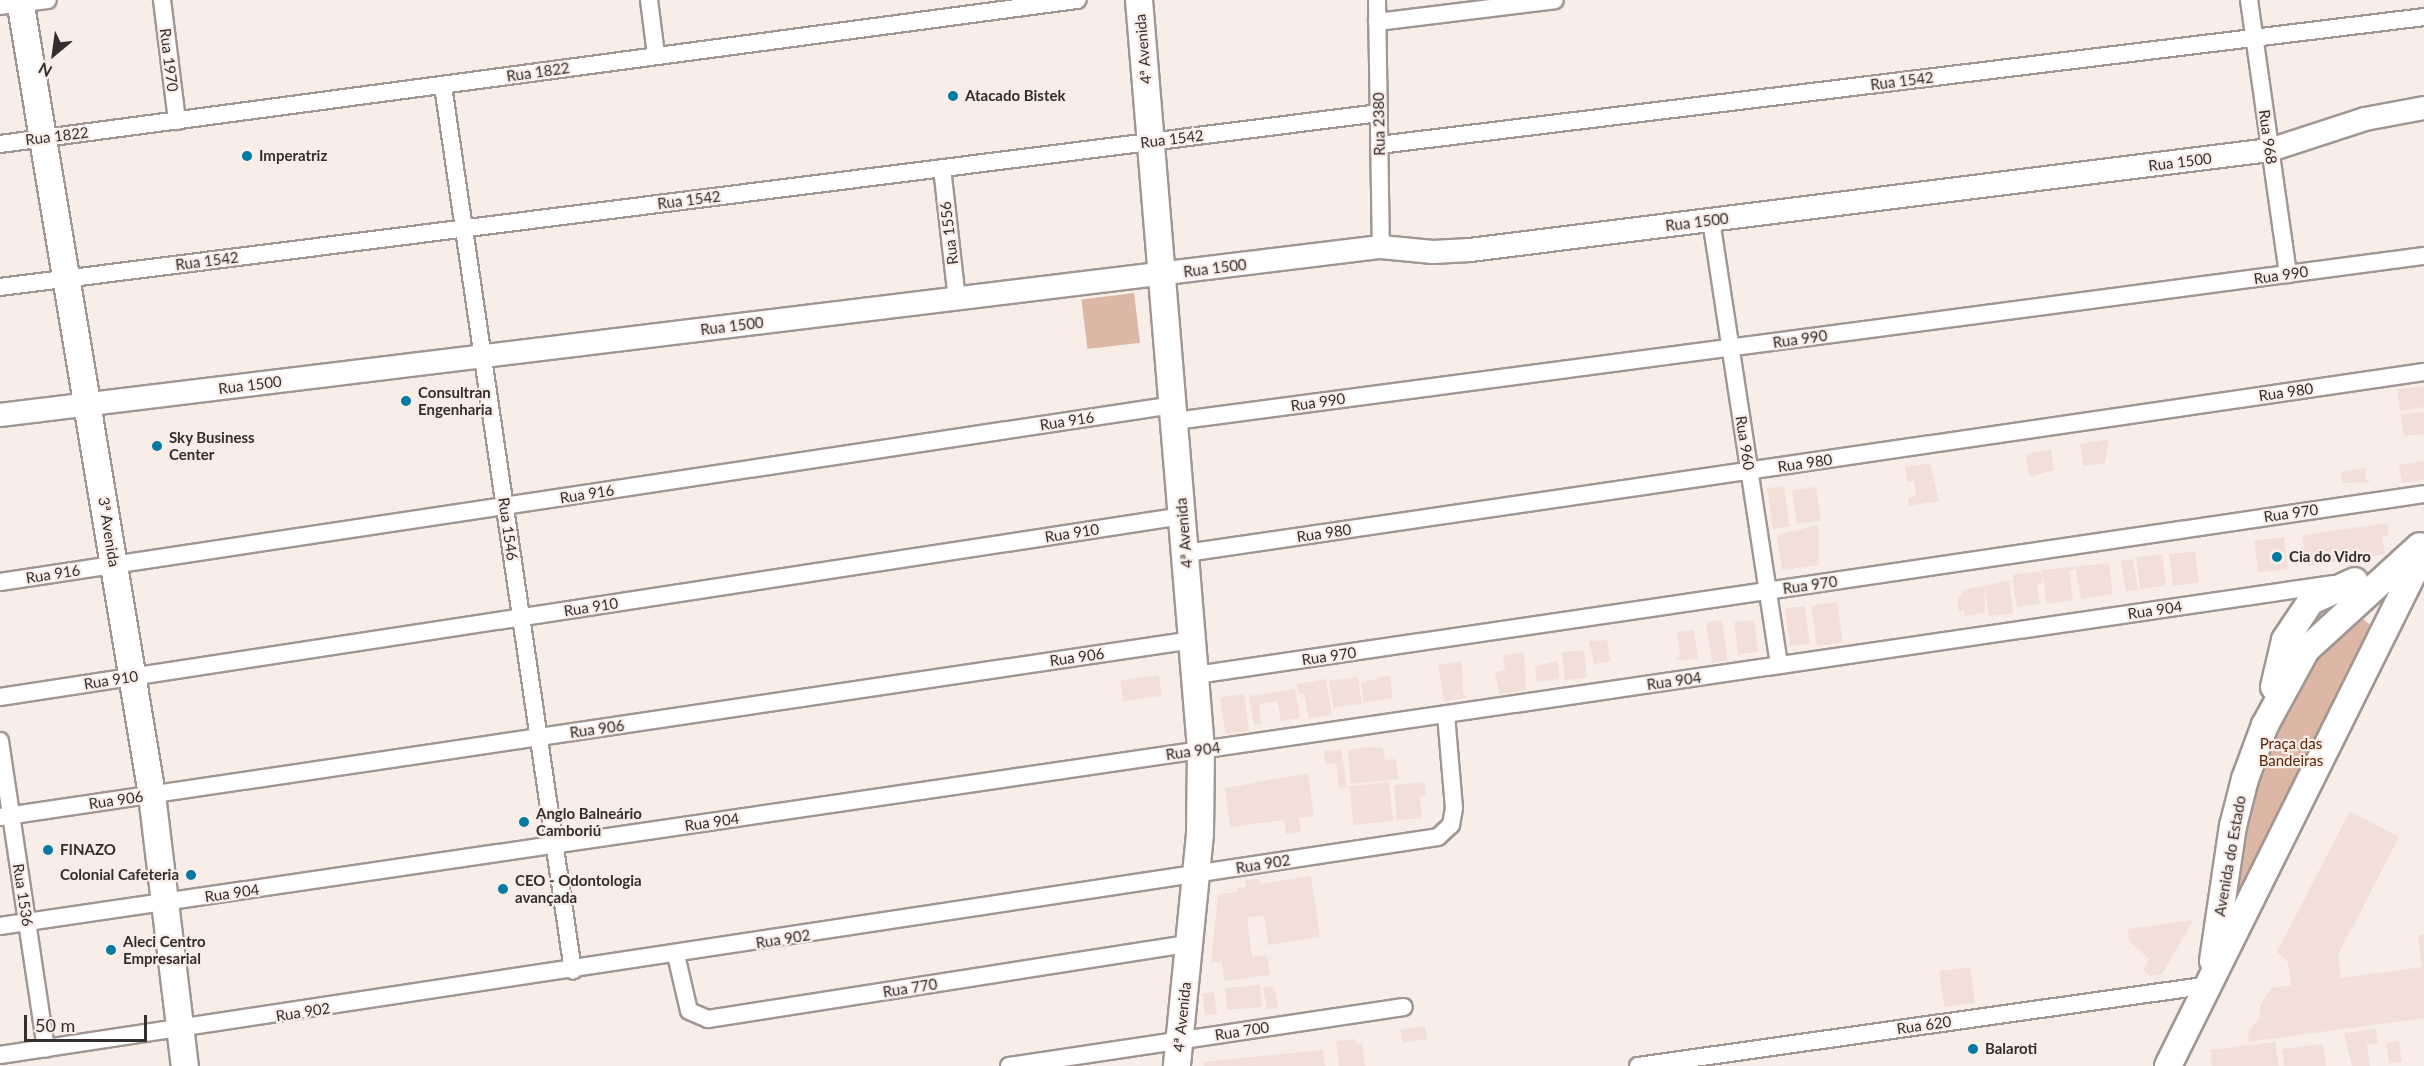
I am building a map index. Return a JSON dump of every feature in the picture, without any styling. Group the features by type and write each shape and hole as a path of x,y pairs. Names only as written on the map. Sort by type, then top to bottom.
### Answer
{"main road":[{"name":"4ª Avenida","path":"1139,0 1201,750 1197,874 1177,1066"},
{"name":"3ª Avenida","path":"14,3 44,138 152,795 167,902 185,1066"},
{"name":"Avenida do Estado","path":"2210,985 2233,826 2245,779 2265,725 2306,650 2325,628 2424,543"},
{"name":"Avenida do Estado","path":"2168,1066 2424,551"},
{"path":"2265,725 2285,640 2311,601 2355,581"}],"street":[{"path":"14,3 48,0"},
{"name":"Rua 1970","path":"162,0 177,121"},
{"path":"649,0 656,55"},
{"name":"Rua 1822","path":"0,144 1077,0"},
{"name":"Rua 2380","path":"1377,0 1381,247"},
{"path":"1377,22 1555,0"},
{"name":"Rua 968","path":"2248,0 2288,274"},
{"name":"Rua 1542","path":"1379,145 2424,17"},
{"name":"Rua 1546","path":"443,86 573,971"},
{"name":"Rua 1500","path":"0,415 1381,247 1433,252 1470,250 2270,150 2365,119 2424,108"},
{"name":"Rua 1542","path":"0,287 1379,113"},
{"name":"Rua 1556","path":"942,168 957,299"},
{"name":"Rua 960","path":"1711,220 1779,665"},
{"name":"Rua 990","path":"1174,413 1731,348 2424,256"},
{"name":"Rua 980","path":"1186,553 2424,372"},
{"name":"Rua 916","path":"0,582 505,506 1174,413"},
{"name":"Rua 970","path":"1196,675 2424,494"},
{"name":"Rua 910","path":"0,698 1183,516"},
{"name":"Rua 904","path":"0,926 2387,576"},
{"name":"Rua 906","path":"6,817 1193,640"},
{"name":"Rua 902","path":"0,1055 573,971 1438,837 1451,825 1454,808 1446,714"},
{"name":"Rua 1536","path":"0,741 6,817 27,922 46,1049"},
{"name":"Rua 770","path":"676,955 689,1011 697,1017 708,1019 1189,944"},
{"name":"Rua 620","path":"1638,1066 2210,985"},
{"name":"Rua 700","path":"1009,1066 1404,1006"}],"shaded area":[{"path":"2424,386 2424,407 2400,411 2397,389"},
{"path":"2424,412 2424,434 2404,436 2401,415"},
{"path":"2109,439 2105,463 2083,466 2080,444"},
{"path":"2051,450 2054,470 2029,477 2026,454"},
{"path":"2424,461 2424,480 2402,483 2399,465"},
{"path":"1930,463 1939,501 1909,506 1908,498 1916,496 1914,481 1907,482 1905,467"},
{"path":"2365,468 2366,479 2371,482 2343,483 2341,472"},
{"path":"1784,486 1790,527 1773,529 1767,488"},
{"path":"1816,487 1821,521 1797,524 1792,490"},
{"path":"2387,523 2389,535 2382,537 2385,554 2307,566 2302,535"},
{"path":"1818,525 1819,565 1782,570 1777,535"},
{"path":"2284,537 2288,569 2258,572 2254,541"},
{"path":"2195,551 2199,583 2173,586 2169,554"},
{"path":"2162,554 2166,586 2140,589 2136,557"},
{"path":"2133,559 2138,590 2126,591 2121,561"},
{"path":"2109,563 2113,594 2081,599 2076,569 2069,571 2073,600 2047,604 2043,575 2042,584 2037,585 2040,604 2017,607 2013,581 2009,582 2013,613 1989,616 1984,586 1985,613 1965,616 1964,610 1959,611 1957,597 1962,596 1962,590 2013,580 2013,575 2040,571 2041,575 2042,570"},
{"path":"1837,602 1843,643 1817,646 1811,606"},
{"path":"1805,606 1810,644 1790,646 1785,608"},
{"path":"1722,620 1728,661 1712,663 1706,622"},
{"path":"1754,620 1758,652 1738,654 1734,622"},
{"path":"1694,630 1698,659 1675,660 1680,655 1677,632"},
{"path":"1607,640 1610,661 1594,664 1589,641"},
{"path":"1584,650 1587,678 1565,680 1562,652"},
{"path":"1524,652 1526,690 1499,694 1495,672 1505,670 1503,655"},
{"path":"1462,661 1463,693 1467,698 1444,701 1438,665"},
{"path":"1558,661 1559,679 1537,682 1535,666"},
{"path":"1159,675 1162,696 1123,701 1120,680"},
{"path":"1390,675 1393,698 1364,703 1361,683"},
{"path":"1358,677 1362,704 1333,708 1329,681"},
{"path":"1326,679 1332,715 1309,719 1304,694 1299,694 1297,684"},
{"path":"1295,689 1300,718 1281,721 1277,701 1259,704 1261,724 1254,725 1249,696"},
{"path":"1244,694 1249,731 1225,734 1220,697"},
{"path":"1366,747 1383,748 1385,760 1396,759 1398,779 1351,784 1348,750"},
{"path":"1341,749 1347,788 1339,789 1336,763 1325,764 1324,751"},
{"path":"1308,773 1314,816 1299,818 1301,832 1286,834 1284,820 1230,827 1225,788"},
{"path":"1389,782 1393,821 1353,825 1349,786"},
{"path":"1425,782 1426,795 1420,796 1422,818 1397,820 1394,785"},
{"path":"2350,811 2399,837 2338,955 2341,978 2422,967 2418,935 2424,934 2424,1018 2248,1042 2249,1030 2260,1018 2260,1006 2271,988 2291,985 2288,962 2277,952"},
{"path":"1311,876 1320,937 1268,945 1264,916 1247,917 1252,957 1267,955 1270,975 1224,981 1222,962 1211,963 1218,894 1237,892 1237,888 1246,887 1245,880 1259,879 1260,884"},
{"path":"2193,920 2162,974 2150,976 2143,970 2149,959 2129,941 2128,929"},
{"path":"1970,967 1975,1003 1944,1007 1939,971"},
{"path":"1260,985 1262,1007 1227,1010 1225,988"},
{"path":"1274,986 1278,1008 1267,1010 1263,988"},
{"path":"1214,992 1217,1014 1205,1015 1202,994"},
{"path":"1425,1026 1427,1039 1402,1043 1400,1030"},
{"path":"2376,1029 2378,1043 2367,1044 2370,1066 2352,1066 2344,1033"},
{"path":"1355,1039 1356,1044 1362,1043 1365,1066 1339,1066 1336,1041"},
{"path":"2399,1041 2402,1062 2389,1064 2386,1043"},
{"path":"2275,1042 2279,1066 2212,1066 2210,1050"},
{"path":"2323,1044 2326,1066 2284,1066 2282,1049"},
{"path":"1323,1050 1325,1066 1204,1066 1203,1062"}],"green space":[{"path":"1134,293 1140,343 1087,349 1081,299"},
{"name":"Praça das Bandeiras","path":"2349,619 2363,619 2374,628 2234,912 2252,788 2269,742 2329,638"}],"place":[{"name":"Atacado Bistek","path":"953,96"},
{"name":"Imperatriz","path":"247,156"},
{"name":"Consultran Engenharia","path":"406,401"},
{"name":"Sky Business Center","path":"157,446"},
{"name":"Cia do Vidro","path":"2277,557"},
{"name":"Anglo Balneário Camboriú","path":"524,822"},
{"name":"FINAZO","path":"48,850"},
{"name":"Colonial Cafeteria","path":"191,875"},
{"name":"CEO - Odontologia avançada","path":"503,889"},
{"name":"Aleci Centro Empresarial","path":"111,950"},
{"name":"Balaroti","path":"1973,1049"}]}
